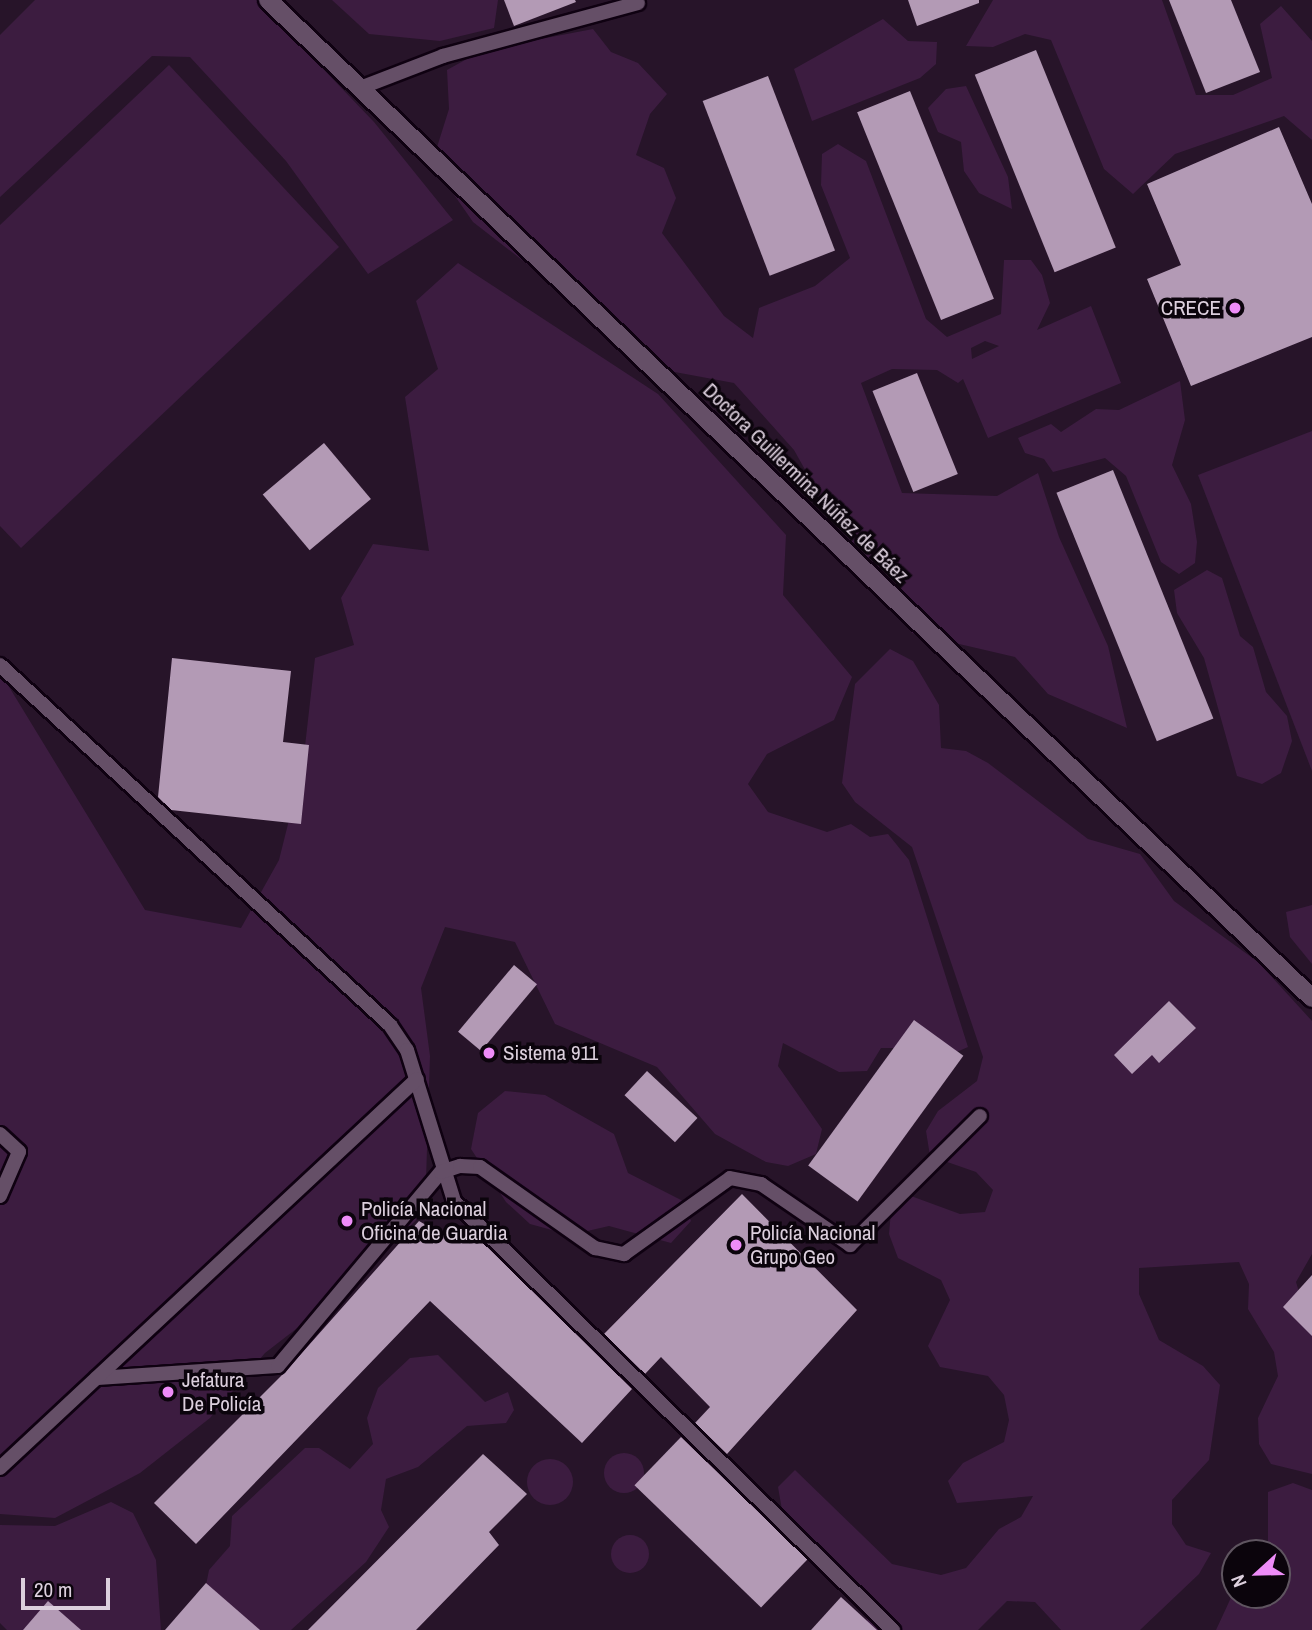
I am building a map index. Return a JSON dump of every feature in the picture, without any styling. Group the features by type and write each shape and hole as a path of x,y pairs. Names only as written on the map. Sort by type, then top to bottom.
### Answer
{"street":[{"name":"Doctora Guillermina Núñez de Báez","path":"268,0 1312,998"}],"lane":[{"path":"360,88 443,56 638,3"},
{"path":"0,665 390,1025 417,1079 441,1171 471,1222 893,1630"},
{"path":"0,1468 417,1079"},
{"path":"97,1378 278,1366 441,1171 480,1167 595,1248 624,1254 730,1178 761,1184 850,1245 980,1116"},
{"path":"0,1133 19,1152 0,1196"}],"shaded area":[{"path":"35,0 257,0 374,122 453,220 368,274 286,161 190,57 152,56 0,197 0,35"},
{"path":"332,0 498,0 494,28 440,41 369,34"},
{"path":"993,0 1162,0 1196,95 1233,95 1272,78 1260,24 1281,6 1312,41 1312,140 1284,116 1175,154 1133,194 1104,169 1051,40 1025,34 993,47 966,46"},
{"path":"883,19 908,41 937,42 936,64 920,78 812,121 794,69"},
{"path":"593,29 611,52 638,63 667,94 650,114 636,155 664,168 676,198 662,233 724,316 753,338 759,308 815,286 850,258 821,185 822,154 838,144 866,161 926,319 947,337 1001,314 1004,260 1031,260 1042,275 1050,303 1037,330 1091,306 1121,383 988,438 963,379 958,383 937,370 892,369 861,383 902,493 997,496 1038,473 1059,537 1108,646 1127,728 1048,694 1015,657 912,633 862,571 794,450 734,383 664,370 473,222 432,163 449,109 447,70 483,50","holes":["985,341 999,346 972,359 971,348"]},
{"path":"169,65 339,247 21,548 0,526 0,225"},
{"path":"966,86 1008,177 1012,209 979,193 964,171 961,142 938,132 928,108 946,89"},
{"path":"458,263 658,394 786,535 783,595 852,677 834,720 767,754 748,784 768,812 827,832 851,824 870,837 888,834 909,860 968,1047 952,1054 935,1048 881,1048 867,1071 839,1072 783,1043 778,1066 822,1129 816,1154 788,1166 766,1162 715,1134 657,1067 555,1024 515,942 445,927 421,988 430,1056 425,1211 349,1288 265,1353 210,1418 140,1473 55,1518 0,1514 0,672 145,910 241,928 279,860 303,764 315,658 354,645 341,598 373,544 429,551 405,397 438,369 416,301"},
{"path":"1180,381 1185,420 1172,465 1191,504 1197,542 1195,563 1179,574 1161,562 1126,476 1105,458 1053,472 1044,459 1025,453 1018,438 1051,424 1061,432 1096,409 1119,410"},
{"path":"1312,431 1312,771 1198,475"},
{"path":"1207,570 1222,578 1240,636 1253,647 1266,692 1287,716 1292,741 1281,773 1262,784 1237,776 1204,658 1177,613 1174,590"},
{"path":"890,649 913,661 939,705 941,748 966,751 988,763 1088,839 1140,854 1174,901 1258,962 1312,1021 1312,1254 1296,1282 1312,1335 1312,1474 1271,1464 1259,1444 1258,1418 1278,1376 1274,1352 1248,1309 1249,1284 1239,1262 1139,1268 1139,1294 1159,1340 1203,1366 1220,1385 1209,1460 1172,1500 1172,1524 1186,1545 1211,1553 1199,1574 1140,1630 1061,1630 1035,1602 1007,1601 978,1630 871,1630 854,1588 782,1510 778,1487 795,1470 892,1564 941,1575 966,1568 999,1529 1021,1517 1033,1496 957,1503 948,1481 963,1463 1004,1442 1009,1420 1004,1395 988,1376 940,1367 928,1346 950,1300 941,1280 898,1258 889,1234 891,1211 911,1196 960,1214 985,1212 993,1190 976,1172 930,1156 926,1131 938,1111 977,1081 983,1057 912,847 855,802 842,783 855,684"},
{"path":"1312,905 1312,964 1290,937 1286,912"},
{"path":"505,1091 545,1095 614,1134 628,1173 683,1201 691,1221 671,1243 609,1226 570,1235 530,1224 506,1202 471,1149 478,1113"},
{"path":"438,1355 485,1402 508,1392 514,1410 506,1423 467,1426 418,1467 386,1479 381,1510 389,1527 366,1562 291,1630 237,1630 204,1595 209,1570 230,1546 232,1516 305,1448 319,1448 350,1469 373,1444 367,1418 378,1388 410,1358"},
{"path":"624,1453 638,1459 644,1473 638,1487 624,1493 610,1487 604,1473 610,1459"},
{"path":"550,1459 566,1466 573,1482 566,1498 550,1505 534,1498 527,1482 534,1466"},
{"path":"1293,1483 1312,1490 1312,1630 1216,1630 1226,1609 1291,1609 1291,1539 1268,1539 1268,1492"},
{"path":"111,1502 133,1513 156,1560 161,1630 7,1630 0,1623 0,1525 55,1526"},
{"path":"630,1535 643,1541 649,1554 643,1567 630,1573 617,1567 611,1554 617,1541"}],"building":[{"path":"504,0 575,0 576,2 514,26"},
{"path":"908,0 979,0 979,3 917,26"},
{"path":"1169,0 1231,0 1260,72 1206,93"},
{"path":"1036,50 1116,247 1055,272 975,75"},
{"path":"768,76 835,251 770,276 703,101"},
{"path":"910,91 994,299 941,320 857,112"},
{"path":"1279,127 1312,204 1312,337 1191,386 1147,279 1181,265 1147,184"},
{"path":"917,373 958,474 913,492 872,391"},
{"path":"324,443 371,499 310,550 263,494"},
{"path":"1113,470 1213,718 1157,741 1056,493"},
{"path":"172,658 291,671 283,742 309,745 301,824 171,810 158,797"},
{"path":"514,965 537,984 481,1051 458,1032"},
{"path":"1169,1001 1196,1028 1159,1063 1152,1055 1132,1074 1114,1055"},
{"path":"914,1020 963,1056 858,1201 808,1166"},
{"path":"647,1071 697,1118 675,1142 624,1095"},
{"path":"742,1194 857,1310 727,1454 695,1423 710,1407 661,1357 645,1374 604,1334"},
{"path":"419,1221 457,1243 467,1227 632,1389 582,1443 430,1301 196,1544 154,1503 285,1372"},
{"path":"1312,1275 1312,1336 1283,1307"},
{"path":"681,1437 808,1559 761,1607 634,1485"},
{"path":"483,1454 527,1494 489,1532 499,1545 416,1630 308,1630"},
{"path":"206,1583 260,1630 165,1630"},
{"path":"841,1597 877,1630 811,1630"},
{"path":"48,1601 81,1630 23,1630"}],"place":[{"name":"CRECE","path":"1235,308"},
{"name":"Sistema 911","path":"489,1053"},
{"name":"Policía Nacional Oficina de Guardia","path":"347,1221"},
{"name":"Policía Nacional Grupo Geo","path":"736,1245"},
{"name":"Jefatura De Policía","path":"168,1392"}]}
